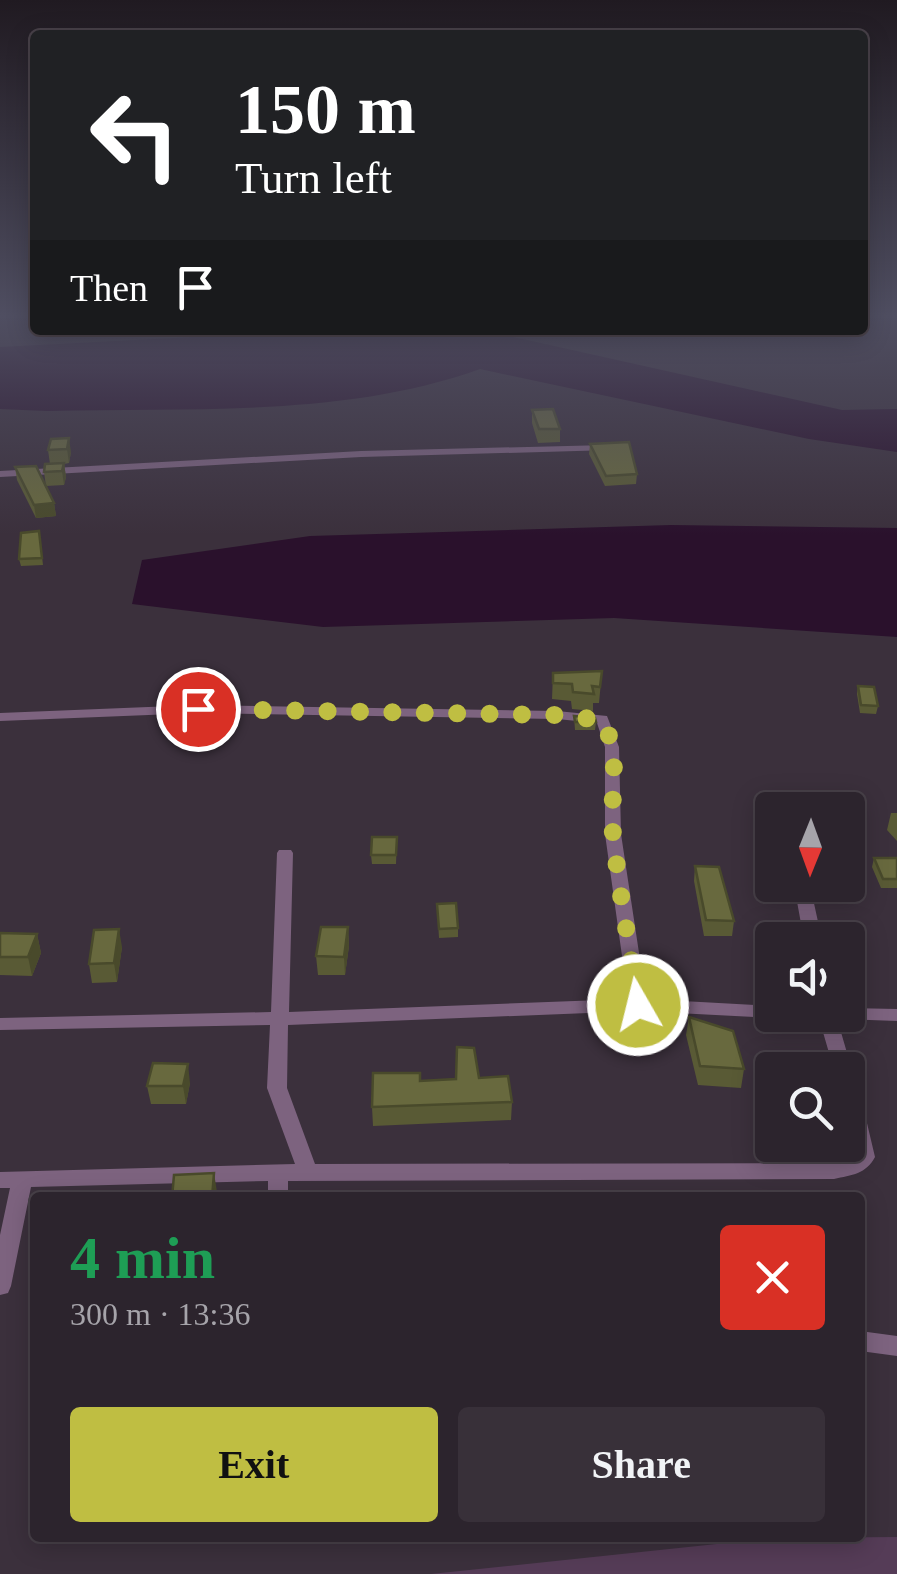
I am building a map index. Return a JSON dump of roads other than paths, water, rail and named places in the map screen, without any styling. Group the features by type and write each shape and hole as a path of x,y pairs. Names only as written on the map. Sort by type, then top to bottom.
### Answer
{"street":[{"path":"0,474 342,455 607,448"},
{"path":"0,718 198,709 557,715 602,720 612,738 616,780 612,830 638,1005"},
{"path":"285,853 277,1088 308,1172"},
{"path":"0,1024 280,1019 638,1005 755,1011"},
{"path":"865,1014 897,1015"},
{"path":"0,1286 11,1180 308,1172 847,1169 858,1162"},
{"path":"278,1173 278,1192"},
{"path":"865,1342 897,1346"}]}
